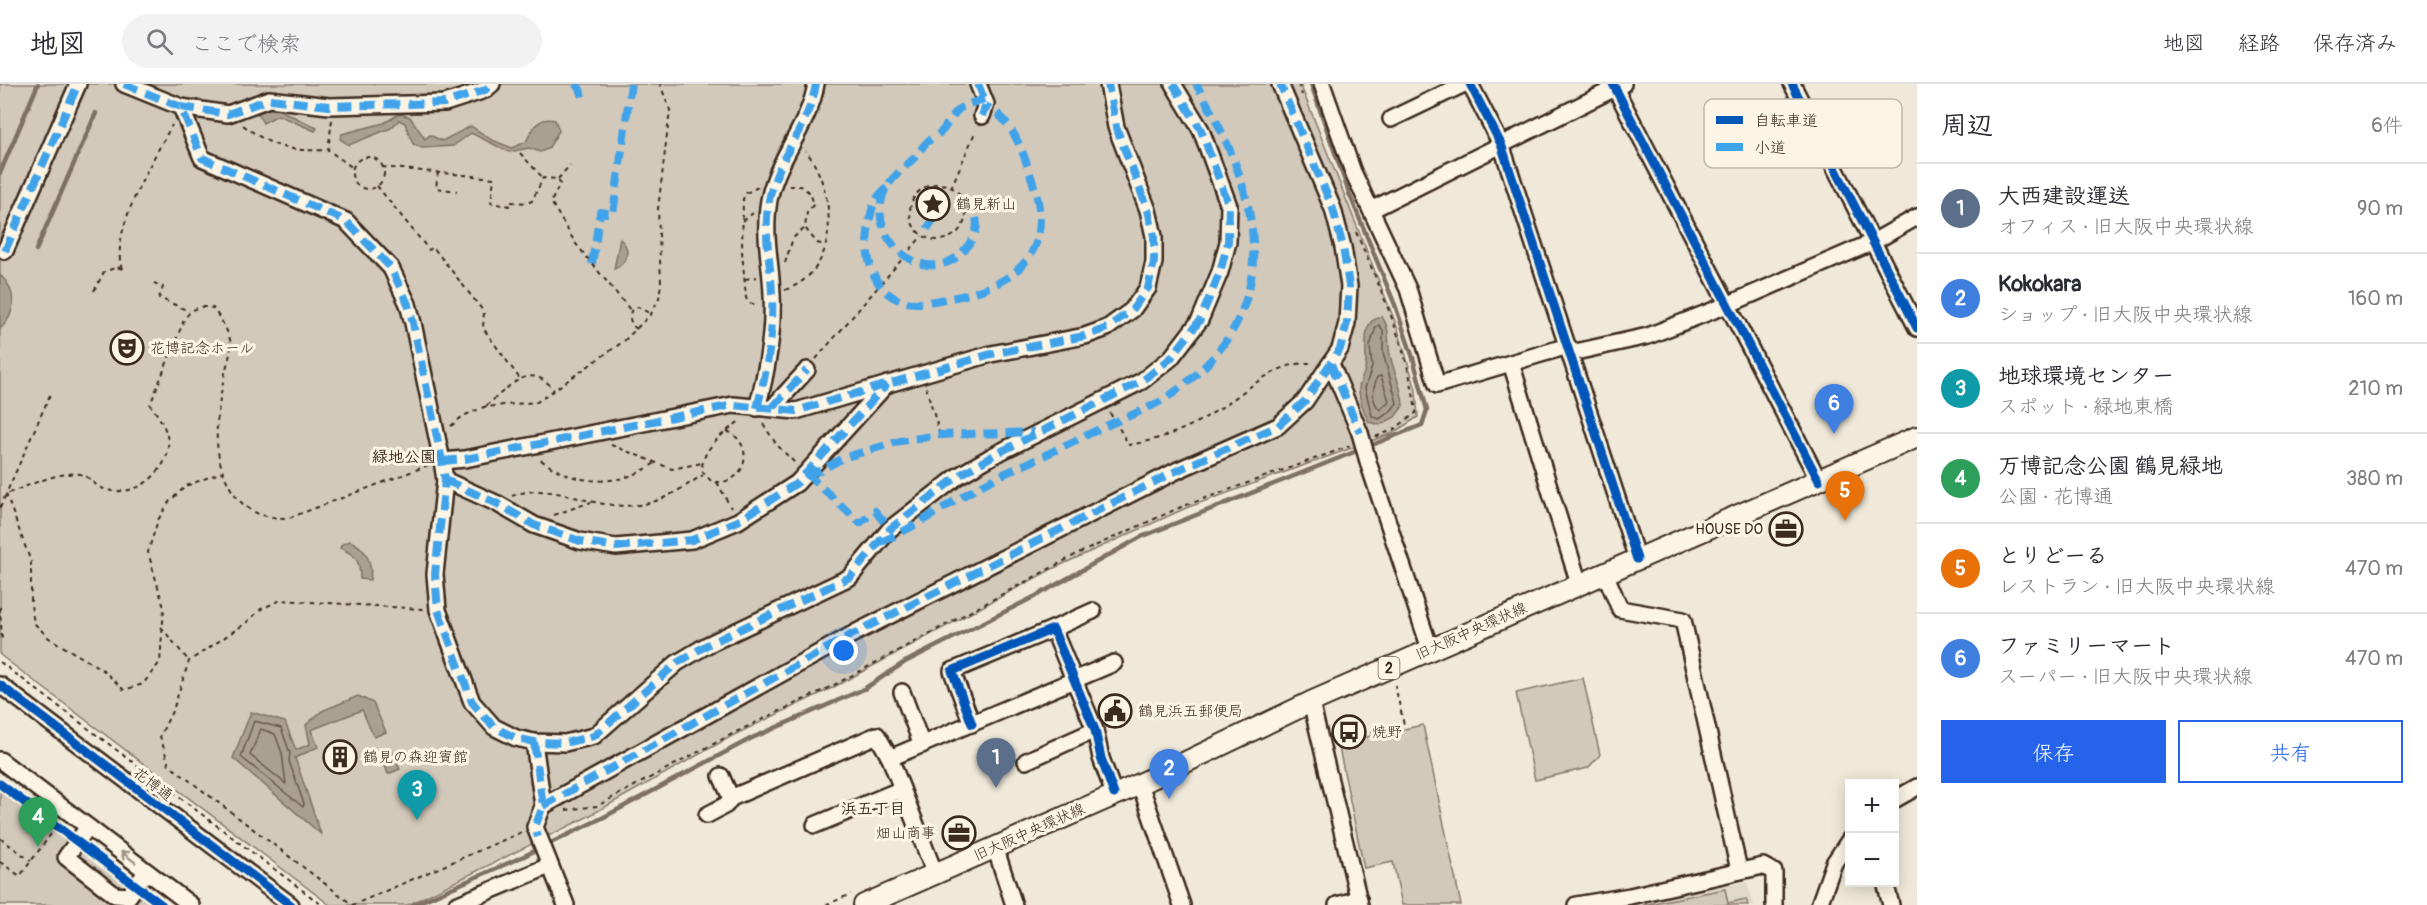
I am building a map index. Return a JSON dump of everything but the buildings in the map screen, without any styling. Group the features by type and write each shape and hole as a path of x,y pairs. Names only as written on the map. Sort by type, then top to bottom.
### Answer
{"main road":[{"name":"旧大阪中央環状線","path":"864,905 1140,784 1311,702 1430,649 1917,437"}],"street":[{"path":"5,252 78,84"},
{"path":"124,84 181,107 228,114 269,99 329,106 445,103 485,90 492,84"},
{"path":"765,407 772,301 765,232 773,185 813,100 816,84"},
{"path":"978,84 987,104 982,116"},
{"path":"442,461 465,459 733,405 796,411 921,373 1107,328 1132,310 1148,288 1154,262 1154,236 1148,210 1116,127 1108,84"},
{"path":"181,107 202,158 346,221 382,256 408,304 438,437 445,480 437,541 438,610 454,658 477,709 501,732 534,742 571,743 599,733 678,663 707,645 850,578 890,529 958,476 994,455 1142,381 1170,358 1200,321 1220,272 1228,242 1229,206 1201,130 1173,84"},
{"path":"543,806 853,634 1178,470 1278,426 1305,401 1340,349 1347,323 1349,286 1343,246 1325,190 1280,84"},
{"path":"1322,84 1353,172 1408,289 1437,385 1511,363 1648,336 1727,305 1873,242 1917,217"},
{"path":"1392,119 1464,84"},
{"path":"1470,84 1501,144 1636,559"},
{"path":"1792,84 1800,99"},
{"path":"1371,210 1617,85 1727,305 1819,481"},
{"path":"1835,168 1917,328"},
{"path":"1511,363 1579,584"},
{"path":"1331,364 1360,433 1430,649"},
{"path":"765,407 807,370"},
{"path":"445,480 498,504 544,530 596,545 639,547 692,540 738,521 777,498 806,473 889,382"},
{"path":"1605,573 1620,609 1683,620 1739,870"},
{"path":"972,724 951,670 1093,611"},
{"path":"1053,629 1095,730 1101,758 1114,794"},
{"path":"890,758 1114,663"},
{"name":"花博通","path":"0,685 291,905"},
{"path":"902,692 922,745"},
{"path":"1311,702 1359,902 1337,905"},
{"path":"1026,761 1095,730"},
{"path":"707,815 726,805 731,798 877,735 890,758 935,874"},
{"path":"534,742 543,806 536,832 566,905"},
{"path":"0,760 191,905"},
{"path":"721,776 731,798"},
{"path":"1140,784 1182,905"},
{"path":"1899,798 1917,787"},
{"path":"815,825 902,789"},
{"path":"88,827 66,857 115,895 129,897 146,872"},
{"path":"1819,905 1834,863 1845,846"},
{"path":"995,847 1014,905"},
{"path":"456,905 548,862"},
{"path":"1576,905 1630,896 1763,866 1774,872 1774,905"},
{"path":"1886,887 1891,905"}],"path":[{"path":"484,407 537,402 637,329 651,314 661,283 658,209 670,110 660,84"},
{"path":"328,150 332,123 329,106"},
{"path":"94,291 104,272 117,267 122,269 119,249 124,227 147,172 181,107"},
{"path":"228,114 277,148 294,151 328,150 353,168"},
{"path":"951,188 982,116"},
{"path":"771,274 783,266 788,258 793,238 805,228 807,212 814,204 810,193 801,186 773,185 746,193 743,199 742,231 746,298 749,303 772,301 804,280 818,263 829,232 828,206 823,181 816,165 794,138"},
{"path":"520,153 543,178 558,179"},
{"path":"382,166 383,179 377,186 369,189 360,186 354,180 353,168 359,160 367,158 376,160 382,166 494,178 491,203 508,206 509,202 532,201 543,178"},
{"path":"558,179 570,165"},
{"path":"438,172 436,188 457,190"},
{"path":"558,179 560,184 551,201 559,219 631,311 631,323 637,329"},
{"path":"936,184 951,188 963,200 966,210 960,229 945,239 932,240 922,236 915,227 910,212 912,200 920,191 936,184"},
{"path":"377,186 429,250 433,247 484,312 483,328 520,379"},
{"path":"941,207 946,197"},
{"path":"805,228 817,243 826,245"},
{"path":"807,370 922,236"},
{"path":"154,283 164,287 159,298 189,311 203,306 213,308 231,345 215,436 222,472 234,493 248,509 267,518 289,518 442,461"},
{"path":"631,311 638,307 651,314"},
{"path":"6,494 67,474 86,474 103,488 125,491 141,486 156,473 166,458 168,440 162,421 150,405 189,311"},
{"path":"1105,400 1113,423 1129,445 1158,440 1211,415 1278,368 1305,363 1331,364"},
{"path":"921,373 940,435"},
{"path":"438,437 463,416 484,407 520,379 535,375 554,390"},
{"path":"0,508 50,395"},
{"path":"703,475 702,463 710,447 727,431 765,407"},
{"path":"765,407 756,415 777,445 806,473"},
{"path":"605,430 608,444 672,469 702,463"},
{"path":"717,482 734,477 745,464 745,454 738,439 727,431"},
{"path":"539,458 568,475 597,481 630,476 655,463"},
{"path":"6,494 31,562 31,605 34,622 49,638 103,670 124,690 143,684 160,662 164,608 148,552 158,520 169,502 186,486 222,472"},
{"path":"703,475 717,482 738,521"},
{"path":"498,504 516,495 537,491 623,506 657,501 679,492 703,475"},
{"path":"544,530 554,515 594,501"},
{"path":"438,610 281,600 261,609 246,623 189,661 174,707 160,736 169,765 353,905 536,832"},
{"path":"0,607 2,640"},
{"path":"161,627 189,661"},
{"path":"0,662 322,905"},
{"path":"1330,741 1404,725 1393,677"},
{"path":"0,862 20,876 57,826"},
{"path":"0,837 31,861"}],"shaded area":[{"path":"0,84 1300,84 1398,329 1416,390 1418,417 1393,433 1186,508 1052,569 834,687 732,736 587,817 408,905 330,905 0,655"},
{"path":"1583,678 1600,755 1588,768 1535,780 1516,693"},
{"path":"1423,725 1461,905 1402,905 1393,862 1364,868 1338,743"},
{"path":"0,790 153,905 0,905"},
{"path":"1747,882 1754,905 1616,905"},
{"path":"1725,889 1728,903 1746,899 1748,905 1643,905"}],"water":[{"path":"264,107 280,110 317,128 315,131 278,115 263,123 258,114"},
{"path":"399,114 410,117 425,139 430,135 442,141 471,126 492,140 512,148 526,142 533,128 544,120 555,120 559,131 548,149 540,152 529,148 509,152 471,133 453,146 422,148 413,144 405,123 399,120 391,128 349,145 340,139 342,134 384,123"},
{"path":"620,239 627,252 622,264 614,269"},
{"path":"0,275 10,288 13,302 10,316 0,329"},
{"path":"1382,317 1388,331 1390,355 1403,406 1395,417 1380,425 1369,422 1361,403 1359,388 1366,362 1367,330 1375,319"},
{"path":"350,541 360,547 367,557 370,580 360,579 356,559 340,548 342,544"},
{"path":"358,696 373,703 386,732 374,737 362,710 311,730 318,747 295,758 321,834 233,758 251,712 285,722 296,750 310,744 306,725 322,711"},
{"path":"392,751 400,769 388,774 381,755"}],"waterway":[{"path":"0,173 38,84"},
{"path":"413,905 524,856 604,817 752,738 864,689 905,662 1036,596 1141,537 1422,425 1427,410 1413,358 1395,305 1349,193 1311,84"},
{"path":"36,250 96,113"}],"marked path":[{"path":"5,251 78,84"},
{"path":"124,84 181,107 202,158 346,221 391,268 408,304 413,323 445,480 435,574 438,610 472,702 494,727 516,738 534,742 565,743 594,736 677,663 707,645 850,577 890,529 958,476 994,455 1142,381 1171,358 1200,320 1220,272 1228,242 1229,206 1201,130 1173,84"},
{"path":"181,107 228,114 269,99 329,106 445,103 485,90 492,84"},
{"path":"575,84 580,89 583,101"},
{"path":"592,264 600,212 613,214 631,84"},
{"path":"757,408 767,366 772,323 768,207 777,175 806,115 816,84"},
{"path":"978,84 986,104 982,116"},
{"path":"442,461 465,459 733,405 796,411 991,354 1085,336 1107,328 1132,310 1148,288 1154,262 1154,236 1148,210 1116,127 1108,84"},
{"path":"881,542 996,478 1162,400 1176,391 1213,358 1237,322 1250,285 1253,246 1248,206 1236,165 1218,124 1196,84"},
{"path":"543,806 853,634 1178,470 1278,426 1305,401 1340,349 1347,323 1349,286 1343,247 1333,209 1280,84"},
{"path":"976,218 976,230 967,247 952,260 935,265 919,263 903,255 891,242 883,226 880,208 888,185 927,142 942,131 959,109 984,99"},
{"path":"887,188 878,197 873,207 867,243 874,275 886,292 906,302 928,302 973,293 1010,275 1024,263 1034,249 1039,231 1039,210 1027,163 1017,140 1004,120 985,106"},
{"path":"927,229 933,220"},
{"path":"1331,364 1360,433"},
{"path":"773,407 807,370"},
{"path":"445,480 498,504 534,525 580,541 616,547 692,540 738,521 797,483 887,384"},
{"path":"806,473 820,471 843,458 900,441 940,435 1034,432"},
{"path":"806,473 860,523 875,511 890,529"},
{"path":"534,742 543,806 535,827 538,837"}],"cycle path":[{"path":"1470,84 1501,144 1637,559"},
{"path":"1613,84 1819,481"},
{"path":"1792,84 1800,99"},
{"path":"1835,168 1917,328"},
{"path":"972,724 952,671 1053,629 1095,730 1101,758 1114,794"},
{"path":"0,685 291,905"},
{"path":"0,784 162,905"}],"place":[{"name":"鶴見新山","path":"933,204"},
{"name":"花博記念ホール","path":"127,348"},
{"name":"ファミリーマート","path":"1834,434"},
{"name":"とりどーる","path":"1845,521"},
{"name":"HOUSE DO","path":"1786,529"},
{"name":"鶴見浜五郵便局","path":"1115,711"},
{"name":"焼野","path":"1349,732"},
{"name":"鶴見の森迎賓館","path":"340,757"},
{"name":"大西建設運送","path":"996,788"},
{"name":"Kokokara","path":"1169,799"},
{"name":"地球環境センター","path":"417,820"},
{"name":"畑山商事","path":"959,833"},
{"name":"万博記念公園 鶴見緑地","path":"38,847"}],"district":[{"name":"緑地公園","path":"404,456"},
{"name":"浜五丁目","path":"873,808"}]}
